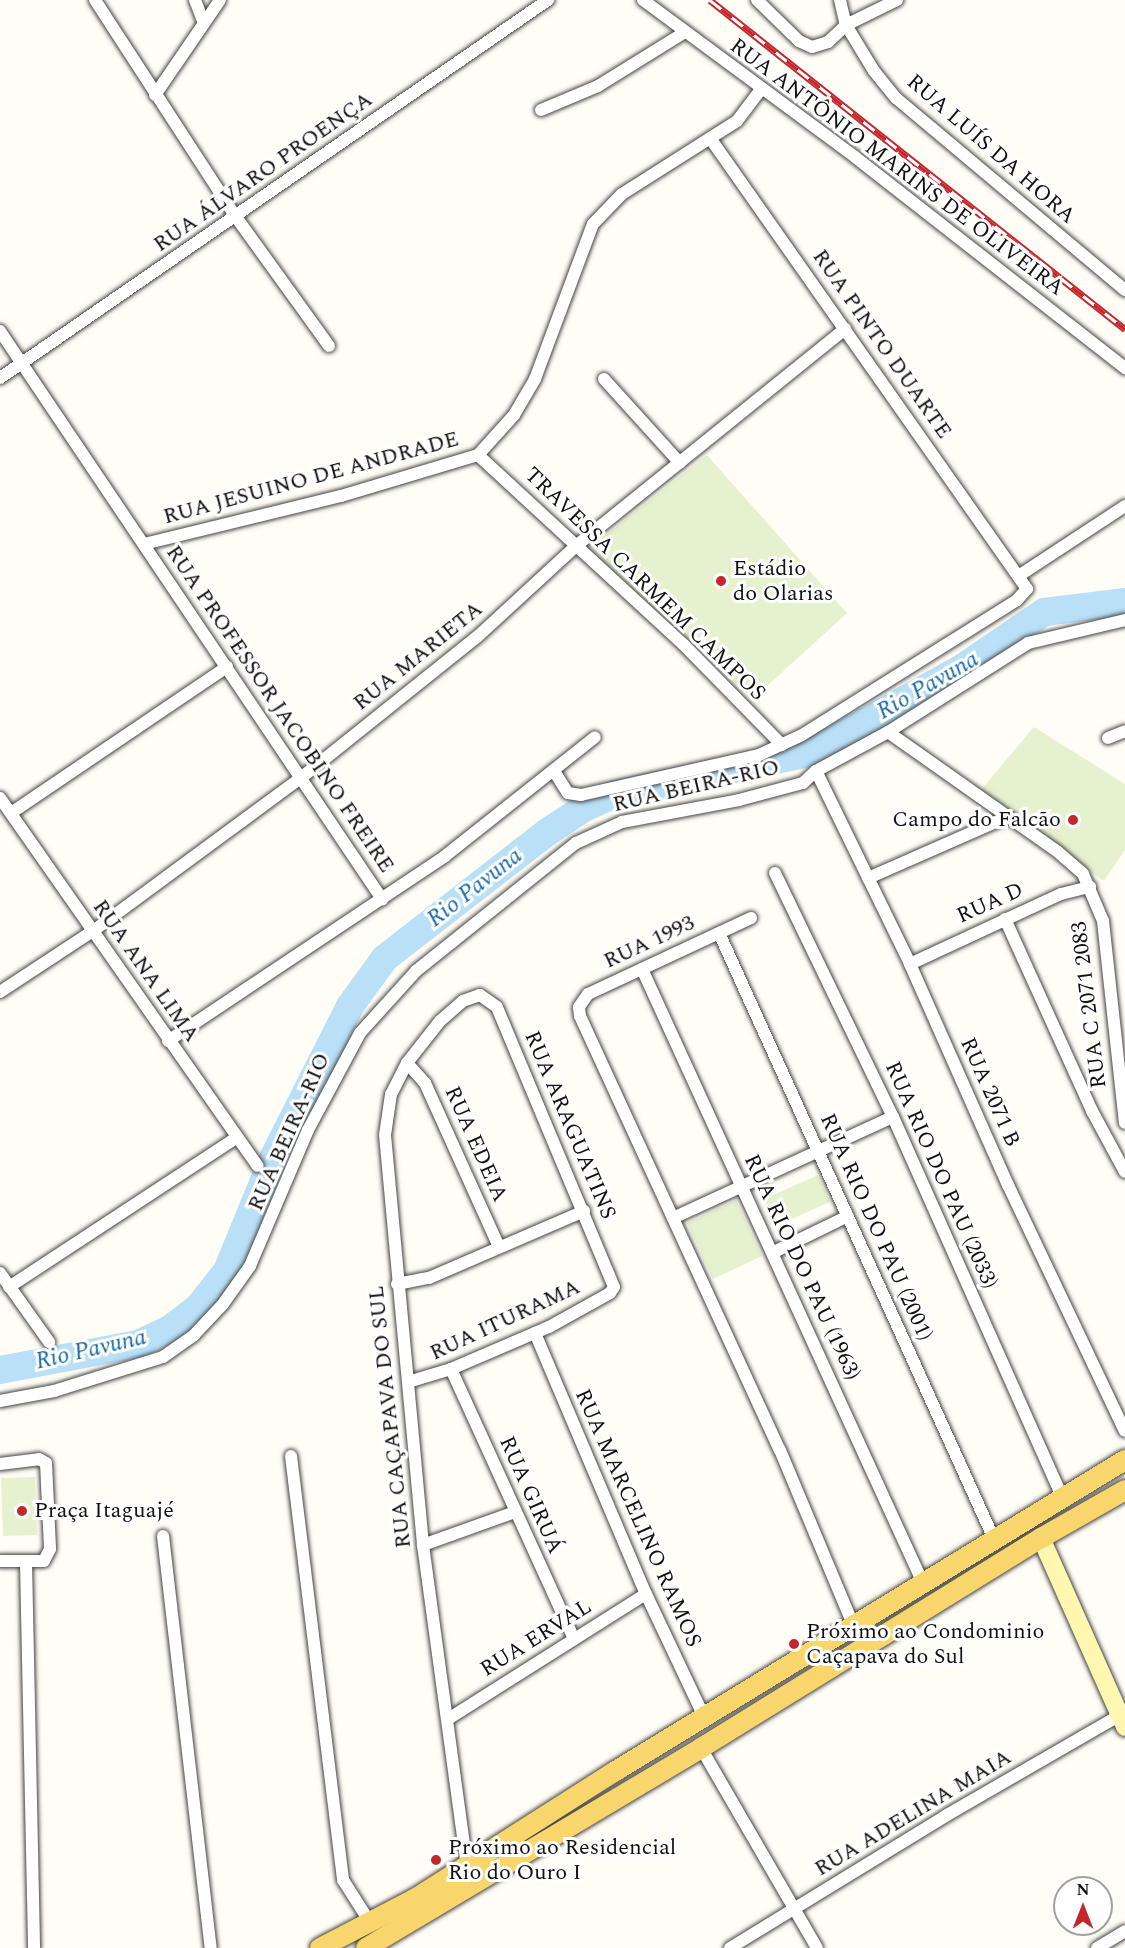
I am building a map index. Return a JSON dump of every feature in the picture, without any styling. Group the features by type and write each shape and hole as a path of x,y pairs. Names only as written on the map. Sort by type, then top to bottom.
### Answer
{"main road":[{"path":"320,1948 371,1924 1125,1460"},
{"path":"366,1948 387,1943 1041,1538 1125,1490"},
{"path":"1041,1538 1057,1501"}],"street":[{"path":"95,0 236,217 328,346"},
{"path":"195,0 203,21"},
{"path":"155,95 203,21 220,0"},
{"name":"RUA ÁLVARO PROENÇA","path":"0,378 548,0"},
{"name":"RUA ANTÔNIO MARINS DE OLIVEIRA","path":"643,0 855,158 1125,368"},
{"path":"757,0 799,41 812,46 828,42 846,25 897,0"},
{"name":"RUA LUÍS DA HORA","path":"840,0 846,25 874,71 896,98 1123,286"},
{"path":"541,110 598,86 685,32"},
{"name":"RUA JESUINO DE ANDRADE","path":"144,544 341,496 478,455 514,415 535,379 593,224 622,194 744,115 761,89"},
{"name":"RUA PINTO DUARTE","path":"710,138 1020,575 1027,589 1017,600 782,745"},
{"name":"RUA MARIETA","path":"0,992 93,930 302,777 477,637 576,546 845,329"},
{"name":"RUA PROFESSOR JACOBINO FREIRE","path":"0,331 382,898"},
{"path":"604,379 680,463"},
{"name":"TRAVESSA CARMEM CAMPOS","path":"478,455 684,645 782,745"},
{"path":"1020,575 1125,506"},
{"name":"RUA BEIRA-RIO","path":"0,1401 54,1391 163,1358 194,1335 223,1304 250,1266 313,1120 360,1033 416,971 494,906 576,843 601,829 648,815 739,800 803,783 816,771 888,732 1028,643 1125,620"},
{"path":"11,813 227,666"},
{"path":"1108,738 1125,731"},
{"name":"RUA C 2071 2083","path":"888,732 1073,864 1090,887 1103,921 1125,1123"},
{"path":"168,1041 445,856 595,737"},
{"path":"554,771 568,793 581,795 759,755 782,745"},
{"name":"RUA 2071 B","path":"816,771 910,963 1008,1185 1125,1431"},
{"name":"RUA ANA LIMA","path":"0,798 236,1138 258,1166"},
{"path":"868,878 1007,817"},
{"name":"RUA RIO DO PAU (2033)","path":"775,873 893,1117 1057,1501"},
{"name":"RUA D","path":"910,963 1061,894 1090,887"},
{"name":"RUA 1993","path":"673,1218 580,1016 579,1007 588,994 751,918"},
{"path":"1005,919 1092,1111 1125,1172"},
{"name":"RUA RIO DO PAU (2001)","path":"719,933 994,1539"},
{"name":"RUA RIO DO PAU (1963)","path":"642,969 774,1252 923,1583"},
{"name":"RUA CAÇAPAVA DO SUL","path":"467,1865 423,1545 397,1284 385,1135 391,1094 407,1063 440,1021 473,996"},
{"name":"RUA ARAGUATINS","path":"473,996 487,998 497,1007 614,1287"},
{"name":"RUA EDEIA","path":"407,1063 425,1083 499,1247"},
{"path":"854,1627 784,1460 673,1218 893,1117"},
{"path":"9,1287 236,1138"},
{"path":"397,1284 429,1278 584,1211"},
{"path":"774,1252 848,1216"},
{"path":"0,1273 49,1342"},
{"name":"RUA ITURAMA","path":"408,1382 451,1369 535,1333 585,1308 614,1287"},
{"name":"RUA MARCELINO RAMOS","path":"535,1333 646,1594 705,1719"},
{"name":"RUA GIRUÁ","path":"451,1369 574,1639"},
{"path":"291,1456 343,1880 371,1924"},
{"path":"0,1464 39,1459 48,1466 50,1554 44,1561 27,1563 0,1561"},
{"path":"423,1545 515,1512"},
{"path":"163,1536 210,1948"},
{"path":"1041,1538 1122,1721"},
{"path":"27,1563 34,1948"},
{"name":"RUA ERVAL","path":"448,1719 646,1594"},
{"name":"RUA ADELINA MAIA","path":"730,1948 1122,1721"},
{"path":"701,1748 817,1948"},
{"path":"1097,1948 1125,1931"}],"green space":[{"name":"Estádio do Olarias","path":"707,455 847,613 753,699 588,549"},
{"name":"Campo do Falcão","path":"1034,727 1125,784 1125,850 1104,881 980,791"},
{"path":"818,1175 830,1202 776,1226 764,1199"},
{"path":"736,1200 762,1256 713,1279 687,1223"},
{"path":"35,1477 37,1535 3,1536 1,1478"}],"waterway":[{"name":"Rio Pavuna","path":"0,1370 138,1344 170,1329 197,1309 227,1271 273,1158 350,1006 385,958 546,833 584,808 615,794 809,753 962,668 1044,612 1125,602"}],"railway":[{"path":"710,0 1125,329"}],"place":[{"name":"Estádio do Olarias","path":"721,581"},
{"name":"Campo do Falcão","path":"1073,820"},
{"name":"Praça Itaguajé","path":"22,1511"},
{"name":"Próximo ao Condominio Caçapava do Sul","path":"794,1644"},
{"name":"Próximo ao Residencial Rio do Ouro I","path":"436,1860"}]}
